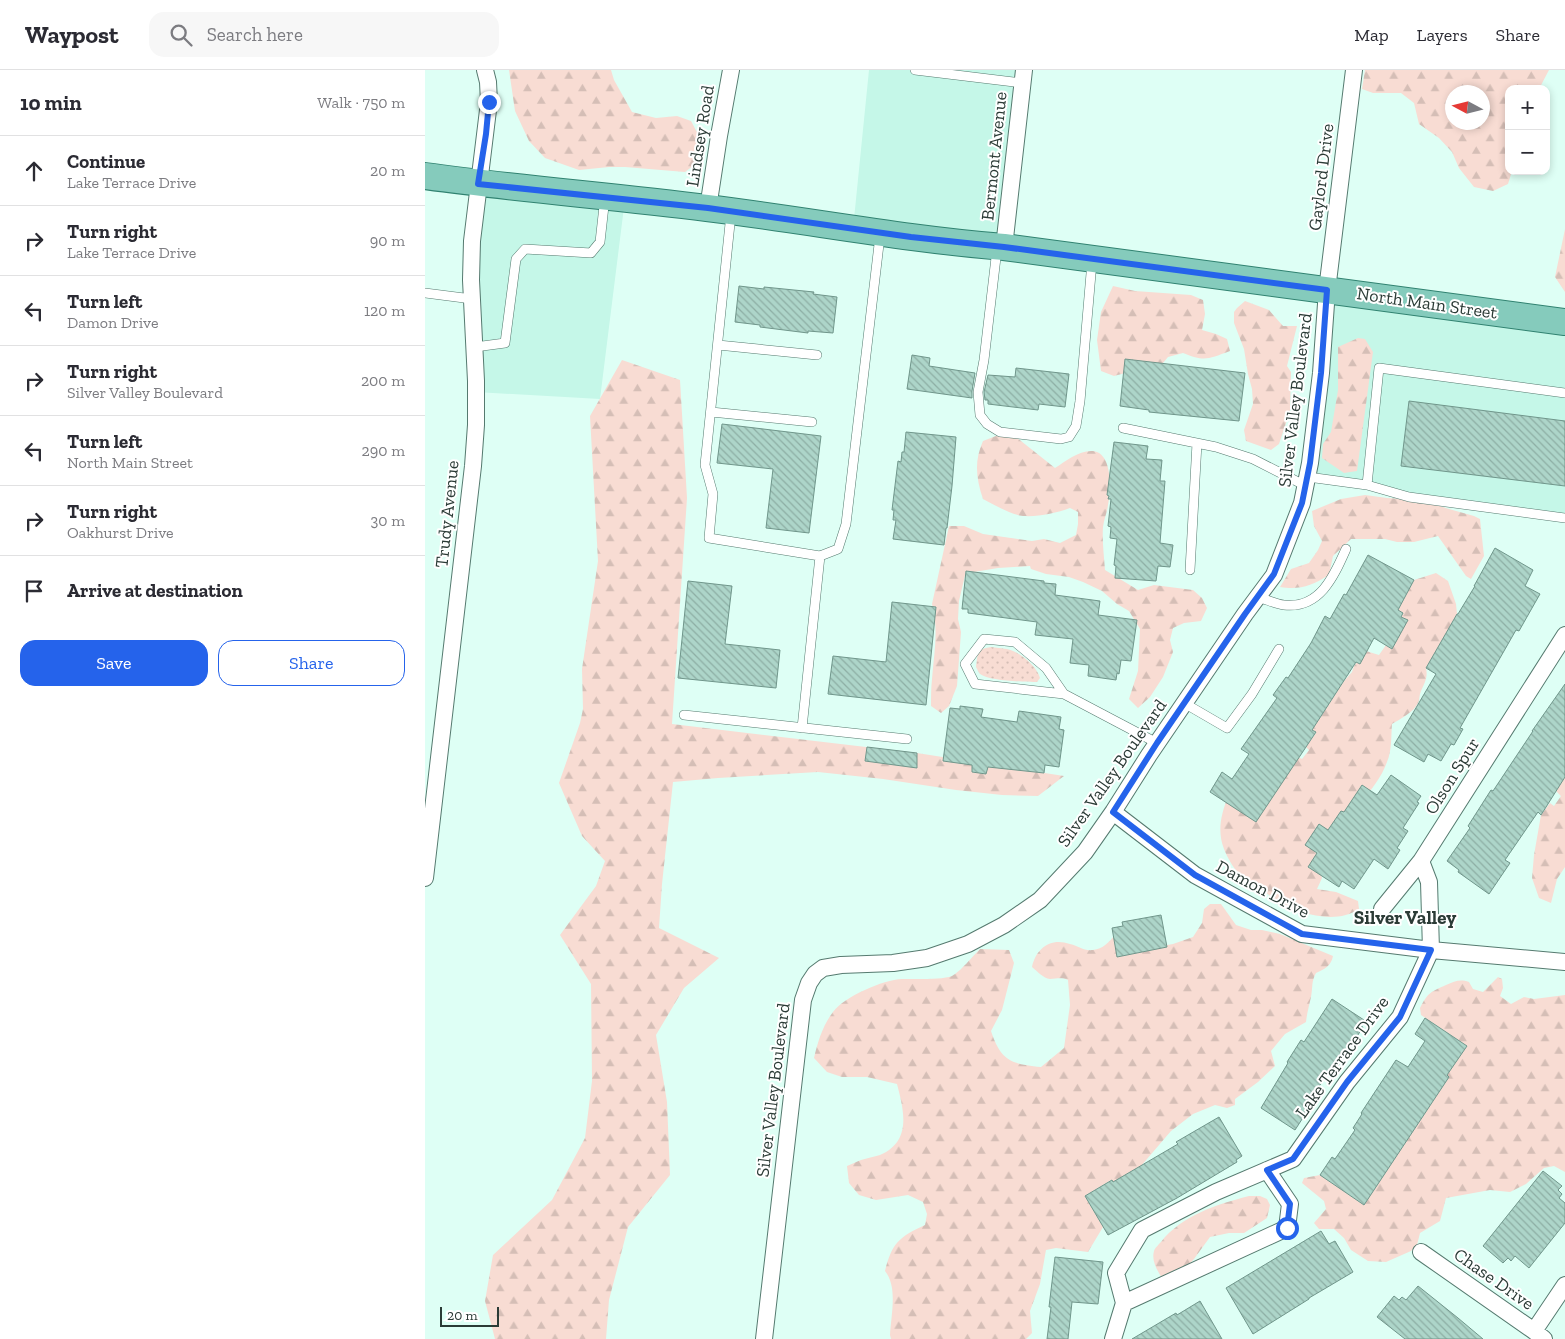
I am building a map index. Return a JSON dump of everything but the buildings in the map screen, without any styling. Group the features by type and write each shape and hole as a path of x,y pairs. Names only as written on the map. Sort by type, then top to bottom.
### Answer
{"main road":[{"name":"North Main Street","path":"425,176 478,184 720,210 880,233 1001,246 1565,322"}],"street":[{"name":"Trudy Avenue","path":"425,878 473,466 476,417 472,240 489,102 485,70"},
{"name":"Lindsey Road","path":"720,210 719,136 731,70"},
{"name":"Gaylord Drive","path":"1327,290 1354,70"},
{"name":"Bermont Avenue","path":"1001,246 1023,77"},
{"name":"Silver Valley Boulevard","path":"764,1339 803,1000 809,983 815,974 823,968 841,965 893,964 927,958 968,944 1004,924 1040,900 1085,852 1184,703 1274,574 1302,503 1307,481 1321,373 1327,290"},
{"name":"Olson Spur","path":"1382,909 1421,861 1565,635"},
{"name":"Damon Drive","path":"1113,812 1195,875 1302,934 1431,950 1565,962"},
{"path":"1421,861 1429,882 1431,950"},
{"name":"Lake Terrace Drive","path":"1124,1303 1116,1273 1142,1230 1216,1192 1293,1159 1347,1082 1400,1017 1431,950"},
{"path":"1113,1339 1124,1303 1287,1228 1290,1204 1267,1170"},
{"name":"Chase Drive","path":"1421,1252 1539,1335"},
{"path":"1539,1335 1565,1285"}],"lane":[{"path":"915,70 1023,77"},
{"path":"475,347 505,343 516,259 525,249 591,253 600,242 605,197"},
{"path":"720,210 718,345 705,465 713,494 709,538 820,556 838,548 846,524 880,233"},
{"path":"1001,246 978,392 980,415 987,424 1000,432 1061,439 1069,438 1076,426 1093,259"},
{"path":"425,293 472,299"},
{"path":"718,345 817,354"},
{"path":"1367,485 1379,368 1565,393"},
{"path":"711,412 812,422"},
{"path":"1123,428 1216,447 1253,459 1307,481 1367,485 1409,496 1565,518"},
{"path":"1190,570 1197,443"},
{"path":"1257,597 1284,605 1297,604 1319,595 1332,580 1346,549"},
{"path":"801,728 820,556"},
{"path":"1064,694 1046,668 1015,642 984,639 965,664 975,684 1064,694 1157,743"},
{"path":"1184,703 1227,728 1252,694 1279,649"},
{"path":"684,715 907,739"}],"shaded area":[{"path":"869,70 1024,70 1004,247 853,229"},
{"path":"478,183 625,199 600,399 476,392"},
{"path":"1327,290 1565,322 1565,518 1308,477"}],"green space":[{"path":"509,70 611,70 614,80 632,112 656,118 677,116 691,121 698,134 698,162 685,172 625,167 579,170 545,158 529,141 515,111"},
{"path":"1365,70 1549,70 1541,85 1505,85 1505,175 1511,175 1508,184 1493,191 1474,187 1459,168 1452,152 1439,138 1419,124 1414,103 1401,93 1373,93 1362,89"},
{"path":"1565,229 1565,292 1555,277"},
{"path":"1113,286 1135,291 1191,295 1203,300 1205,314 1202,330 1227,339 1230,351 1206,358 1197,358 1183,353 1168,357 1158,369 1133,371 1114,376 1101,371 1097,340 1101,312"},
{"path":"1245,301 1269,310 1283,326 1297,326 1287,366 1291,372 1290,411 1279,444 1271,450 1246,441 1244,430 1253,404 1252,389 1244,349 1234,323 1234,312"},
{"path":"1358,338 1365,339 1373,352 1357,471 1344,473 1322,458 1323,444 1331,432 1338,390 1338,347"},
{"path":"622,360 680,380 687,498 672,724 917,753 1064,776 1038,796 1002,795 956,790 818,772 673,782 659,928 719,958 684,988 656,1035 667,1102 670,1175 628,1227 609,1300 606,1339 495,1339 485,1301 493,1255 552,1200 585,1138 592,1081 591,984 560,935 596,886 605,861 582,836 559,783 583,709 582,669 598,561 590,416"},
{"path":"1001,434 1016,437 1055,468 1083,452 1093,451 1100,453 1107,465 1110,482 1108,508 1103,527 1105,570 1138,590 1154,585 1193,590 1202,598 1207,608 1201,621 1184,623 1173,628 1170,640 1173,652 1163,677 1150,697 1138,708 1129,699 1138,671 1140,629 1129,611 1117,604 1102,591 1083,582 1069,577 1046,574 1031,569 1030,566 974,572 966,571 959,601 958,619 961,632 957,686 949,706 941,713 931,706 936,632 932,604 949,526 964,526 983,534 1032,541 1044,539 1060,543 1076,535 1078,512 1070,508 1059,512 1023,516 1007,511 983,499 977,470 980,448 983,441"},
{"path":"1365,495 1422,500 1480,519 1484,556 1471,579 1466,576 1438,536 1414,542 1397,542 1385,539 1351,539 1333,556 1329,575 1305,586 1294,588 1280,587 1291,569 1309,563 1322,541 1314,526 1312,511 1341,499"},
{"path":"1436,573 1448,581 1456,604 1457,614 1426,668 1426,680 1420,692 1419,701 1407,715 1392,724 1390,753 1376,783 1360,802 1324,833 1318,862 1322,878 1317,889 1336,892 1358,901 1359,909 1350,914 1328,917 1295,910 1274,899 1243,877 1230,862 1225,852 1220,829 1223,810 1228,797 1298,757 1302,759 1309,750 1306,747 1316,733 1312,730 1352,672 1354,666 1366,651 1379,655 1407,620 1401,617 1403,613 1398,610 1414,580"},
{"path":"991,647 1007,649 1022,656 1032,664 1040,678 1037,682 999,680 980,674 976,667 978,655 983,649"},
{"path":"1565,770 1565,867 1557,879 1551,903 1539,898 1532,878 1534,855 1541,815 1550,803 1554,806 1561,796 1556,791"},
{"path":"1210,904 1221,904 1236,925 1251,930 1262,930 1280,934 1333,956 1329,965 1314,976 1306,1022 1285,1034 1271,1051 1275,1066 1258,1082 1235,1099 1235,1105 1227,1108 1215,1105 1193,1114 1171,1131 1141,1166 1113,1182 1111,1180 1085,1196 1103,1227 1088,1252 1056,1248 1046,1250 1040,1284 1030,1311 1032,1333 1026,1339 891,1339 893,1293 885,1271 894,1247 903,1237 925,1225 927,1214 923,1202 908,1195 876,1200 859,1195 849,1183 847,1166 880,1155 890,1149 897,1142 901,1134 903,1115 897,1084 867,1077 842,1077 827,1072 814,1058 821,1034 833,1012 846,1000 885,982 952,976 980,949 1009,950 1014,963 1002,1010 991,1031 1003,1055 1015,1062 1041,1067 1064,1048 1070,1005 1068,980 1047,978 1032,967 1037,954 1045,946 1051,943 1063,942 1086,950 1093,950 1105,945 1115,935 1156,947 1173,944 1193,937 1202,923 1204,909"},
{"path":"1498,977 1502,979 1503,988 1500,996 1511,1004 1524,997 1534,999 1565,995 1565,1172 1554,1166 1544,1168 1526,1184 1510,1192 1490,1190 1446,1198 1440,1221 1420,1233 1417,1245 1411,1251 1386,1262 1368,1261 1351,1250 1344,1238 1334,1229 1319,1229 1314,1223 1326,1209 1324,1201 1302,1183 1304,1178 1320,1175 1364,1205 1449,1077 1447,1075 1467,1046 1421,1015 1420,1008 1425,999 1437,989 1452,982 1460,981 1469,982 1473,989 1483,992"},
{"path":"1249,1196 1260,1196 1267,1199 1270,1205 1267,1218 1244,1233 1229,1233 1210,1237 1181,1273 1163,1280 1155,1266 1153,1255 1156,1247 1170,1233 1179,1225 1201,1212"}],"district":[{"name":"Silver Valley","path":"1405,917"}],"route":[{"path":"489,102 478,184 708,208 911,237 1004,247 1327,290 1321,373 1310,463 1302,503 1274,574 1157,743 1113,812 1195,875 1302,934 1431,950 1400,1017 1347,1082 1293,1159 1267,1170 1290,1204 1287,1228"}]}
